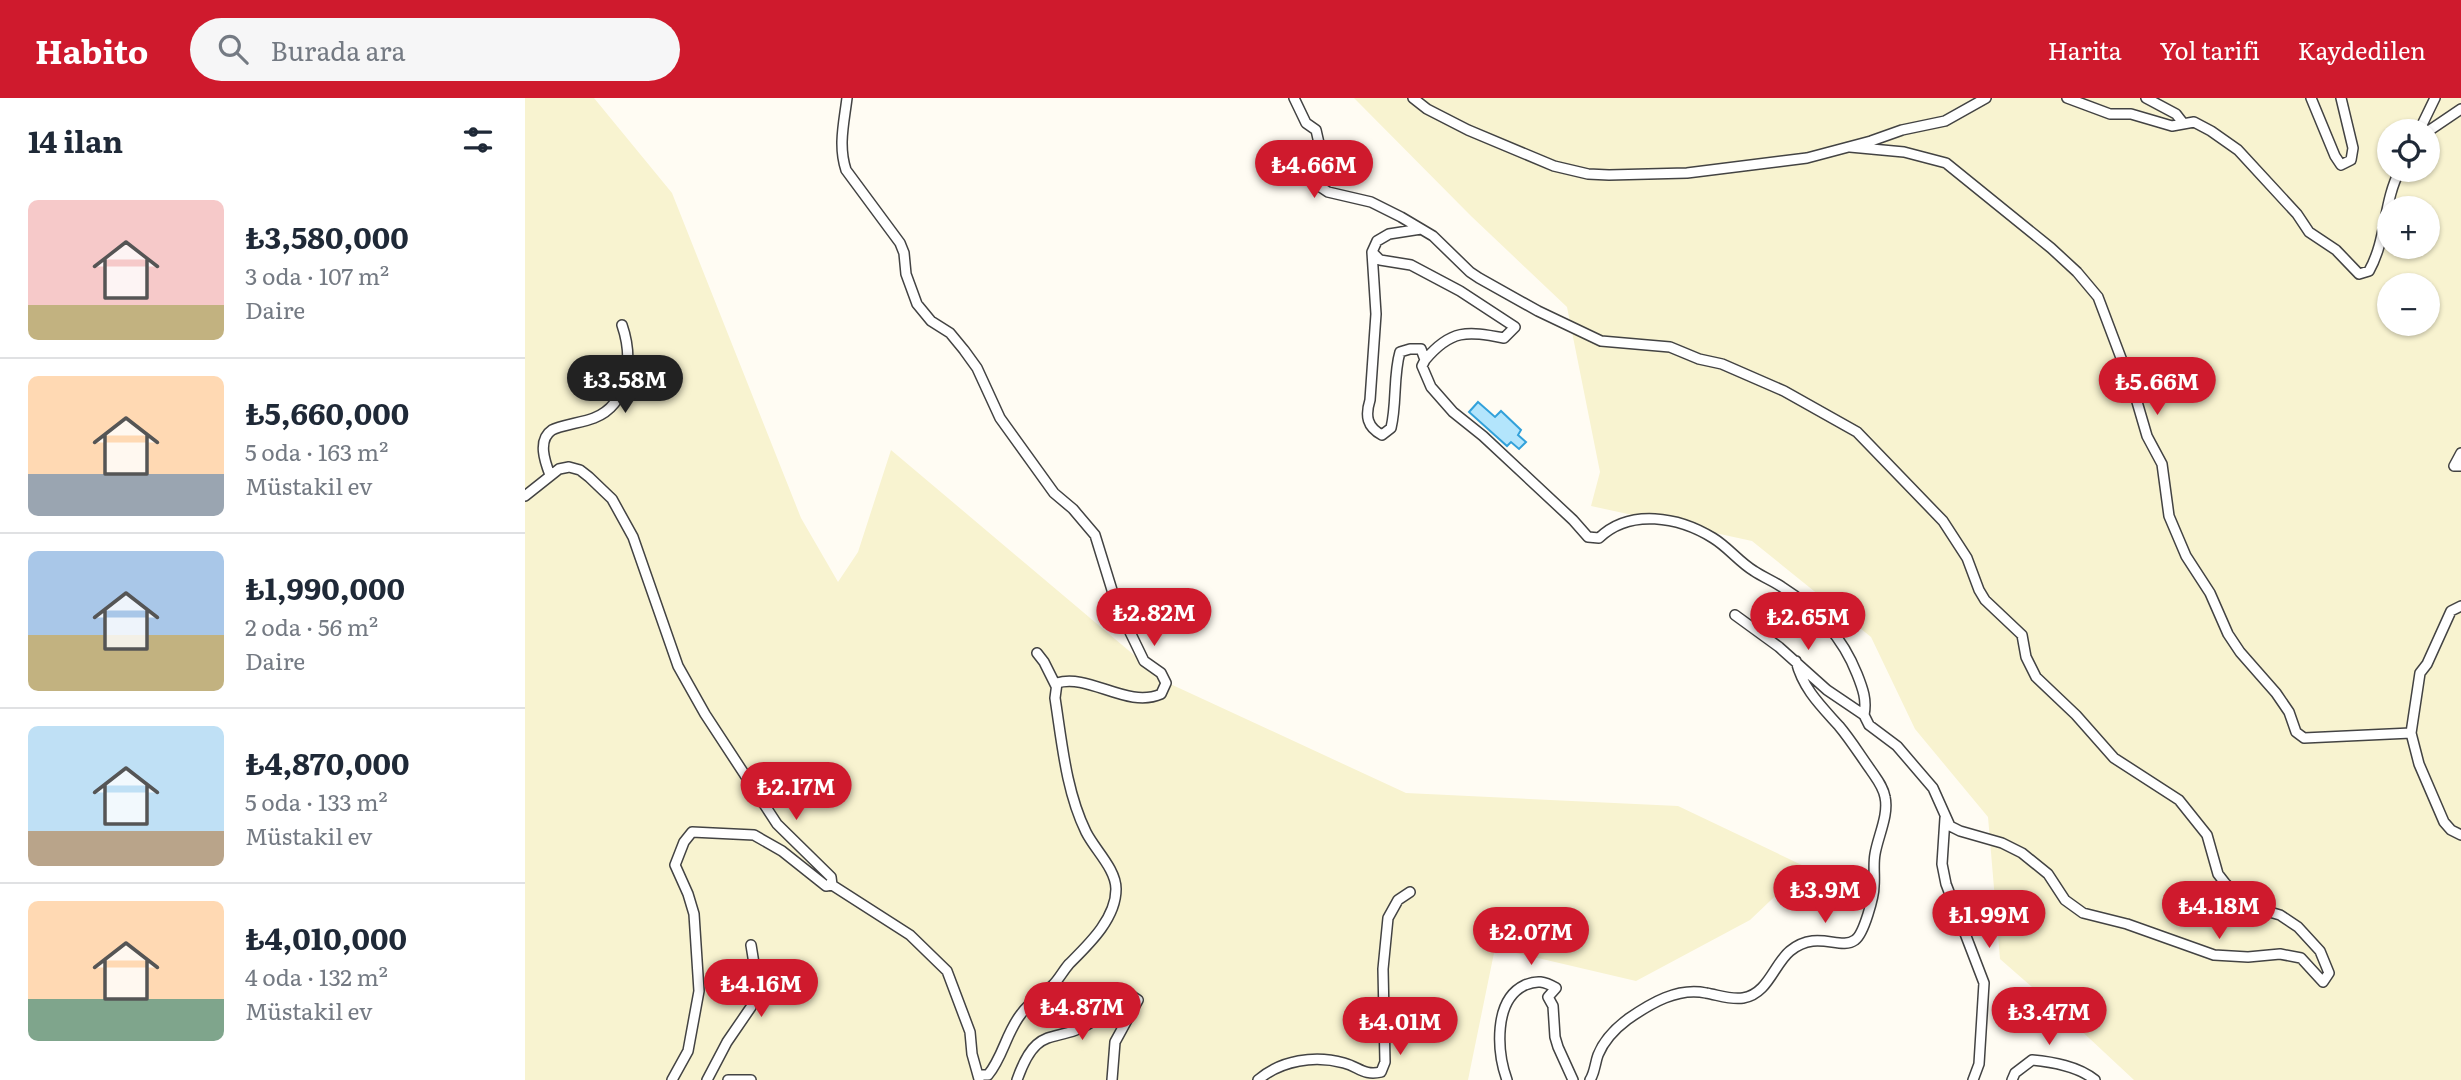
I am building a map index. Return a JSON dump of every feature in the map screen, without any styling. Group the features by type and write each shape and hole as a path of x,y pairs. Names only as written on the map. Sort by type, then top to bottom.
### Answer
{"street":[{"path":"847,98 841,149 846,170 900,243 917,304 932,321 950,333 964,350 977,368 1000,418 1054,494 1073,509 1095,535 1115,603 1144,661 1161,673 1166,682 1161,694 1153,697 1131,697 1064,681 1056,686"},
{"path":"1294,98 1306,122 1316,130 1321,152 1319,186 1328,192 1371,202 1421,229 1446,247 1479,278 1538,311 1601,341 1669,347 1699,359 1722,364 1784,391 1857,432 1943,521 1967,558 1985,600 2022,635 2026,657 2036,677 2076,715 2114,758 2179,800 2207,835 2218,874 2225,883 2249,906 2280,915 2298,927 2320,951 2329,973 2323,982 2301,958 2280,954 2248,957 2214,955 2127,924 2083,913 2066,900 2048,874 2022,853 2002,842 1950,826 1933,788 1897,746 1869,725 1864,715 1864,694 1850,655 1836,633 1811,608 1755,572 1712,537 1680,522 1669,519 1629,520 1599,538 1588,537 1503,454 1445,404 1426,378 1422,366 1441,343 1460,334 1472,332 1504,338 1515,327 1460,291 1411,265 1380,260 1372,252"},
{"path":"1413,98 1427,109 1468,131 1554,166 1588,174 1687,173 1807,158 1902,130 1945,121 1986,98"},
{"path":"2067,98 2110,114 2142,116 2172,126 2194,122 2238,150 2298,214 2309,232 2336,250 2359,274 2369,271 2379,251 2389,196 2395,182"},
{"path":"2146,98 2176,114 2183,123"},
{"path":"2311,98 2335,156 2341,164 2351,160 2353,148 2341,98"},
{"path":"2425,119 2435,98"},
{"path":"2440,123 2461,109"},
{"path":"1850,146 1904,152 1945,163 2027,226 2069,264 2098,298 2147,436 2162,464 2169,516 2186,556 2210,593 2228,634 2283,702 2296,732 2304,738 2411,733"},
{"path":"1421,229 1389,234 1377,241 1372,252 1376,314 1367,410 1367,421 1372,430 1382,435 1391,428 1400,352 1421,349 1425,360"},
{"path":"550,475 544,458 546,437 552,429 573,425 606,413 624,386 629,366 622,325"},
{"path":"2461,453 2454,466 2461,466"},
{"path":"525,496 559,469 569,467 580,470 612,499 633,537 678,666 705,715 777,824 824,869 831,877 832,885"},
{"path":"2461,606 2451,611 2427,664 2420,673 2411,733 2419,764 2444,822 2451,830 2461,835"},
{"path":"1735,615 1795,661 1818,683 1853,710 1864,715"},
{"path":"672,1080 688,1051 699,991 694,914 674,865 684,842 692,832 754,835 773,845 826,886 832,885 910,935 947,971 970,1032 972,1054 979,1077 988,1075 995,1067 1006,1037 1024,1010 1056,983 1091,942 1109,914 1116,886 1087,834 1073,798 1055,698 1056,686 1037,653"},
{"path":"1590,1080 1598,1054 1610,1035 1626,1020 1664,997 1685,992 1702,992 1740,999 1751,996 1775,973 1786,954 1795,947 1815,940 1847,943 1857,939 1864,929 1874,885 1875,852 1886,807 1885,796 1850,741 1815,701 1795,661"},
{"path":"1945,817 1942,863 1946,884 1984,983 1979,1064 1973,1080"},
{"path":"1258,1080 1280,1066 1309,1059 1342,1062 1371,1074 1381,1072 1385,1062 1383,969 1388,918 1398,900 1410,892"},
{"path":"706,1080 751,1007 756,976 751,945"},
{"path":"1507,1080 1501,1042 1504,1009 1516,990 1536,981 1546,982 1556,988 1548,997 1553,1006 1555,1037 1573,1080"},
{"path":"1017,1080 1025,1057 1039,1041 1096,1020 1118,997 1129,994 1137,1000 1115,1042 1112,1080"},
{"path":"2012,1080 2015,1073 2032,1060 2053,1062 2095,1080"},
{"path":"728,1080 751,1080"}],"shaded area":[{"path":"525,98 594,98 672,193 801,518 838,582 858,552 891,450 1166,682 1406,793 1678,806 1806,867 1750,920 1636,981 1495,948 1468,1080 525,1080"},
{"path":"1354,98 2461,98 2461,1080 2134,1080 2000,959 1988,817 1915,729 1871,637 1752,541 1591,506 1600,472 1567,307 1471,216"}],"water":[{"path":"1478,402 1495,417 1501,411 1521,430 1518,435 1526,442 1519,449 1511,442 1507,446 1469,412"}]}
